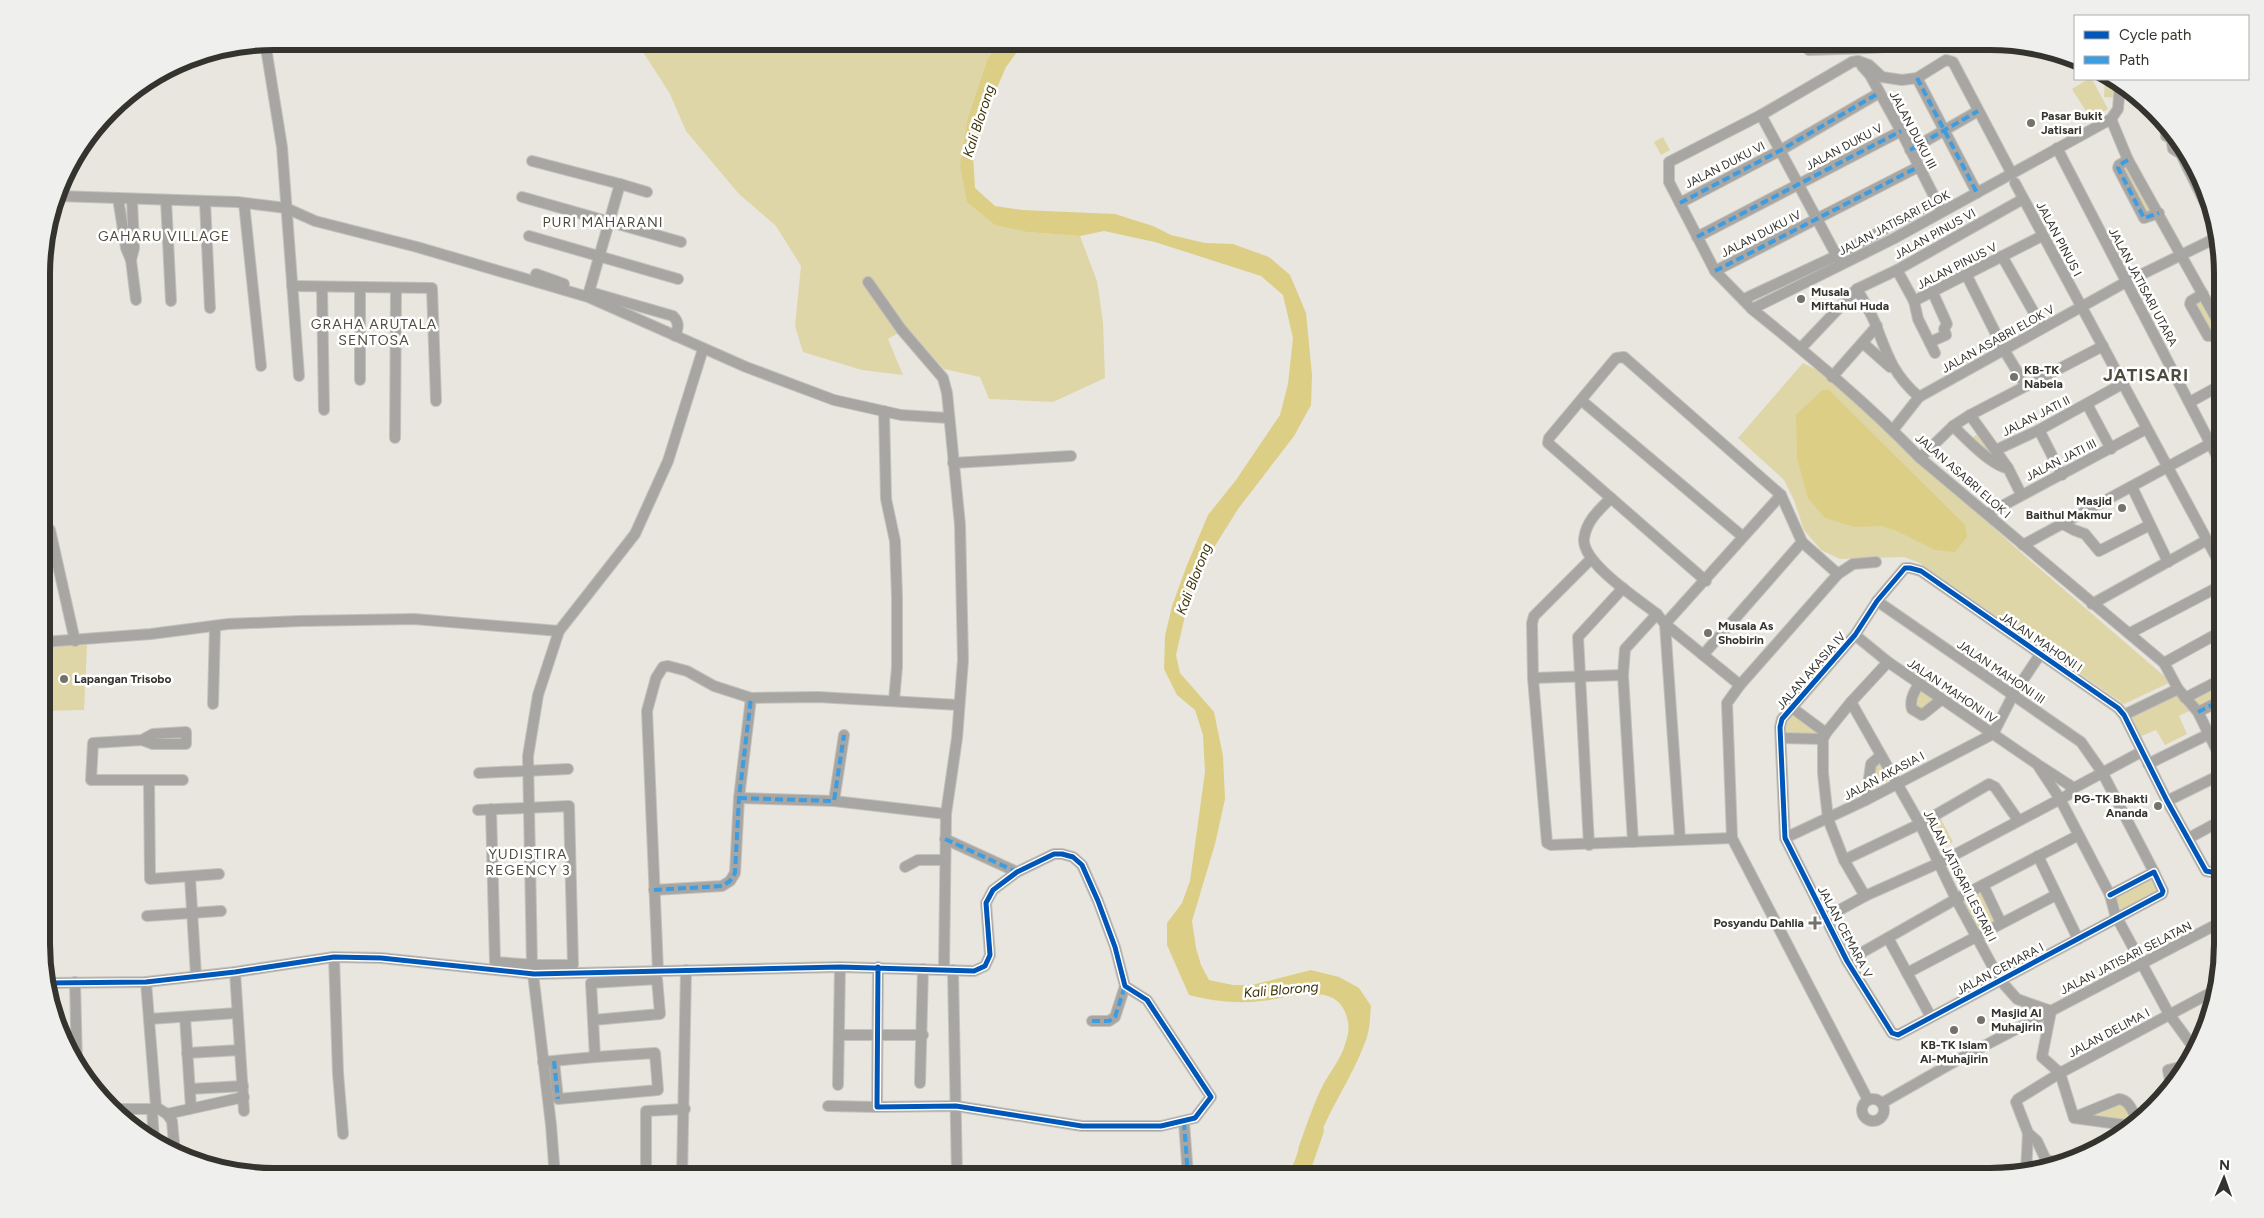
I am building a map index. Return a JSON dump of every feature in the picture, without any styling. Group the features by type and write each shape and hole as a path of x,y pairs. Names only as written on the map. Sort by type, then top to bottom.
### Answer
{"street":[{"path":"266,50 282,147 299,376"},
{"name":"JALAN PINUS I","path":"1917,78 1946,60 1949,60 1956,68 2014,178 2042,236 2124,383 2146,429 2168,467"},
{"path":"1752,310 1715,271 1669,182 1669,162 1761,115 1852,62 1858,61 1868,65 1882,77 1888,79 1917,78 1977,193"},
{"name":"JALAN DUKU III","path":"1858,61 1870,75 1943,212"},
{"path":"2119,91 2118,109 2111,119 2128,160 2214,314"},
{"name":"JALAN DUKU VI","path":"1680,203 1781,150 1879,93"},
{"path":"1910,150 1978,111"},
{"path":"1761,115 1781,150"},
{"name":"JALAN JATISARI ELOK","path":"1744,300 1839,261 1943,212 1977,193 2014,178 2057,148 2111,119"},
{"name":"JALAN DUKU V","path":"1697,237 1901,131"},
{"name":"JALAN JATISARI UTARA","path":"2057,148 2214,449"},
{"name":"JALAN DUKU VI","path":"1781,150 1798,185"},
{"path":"2128,160 2119,165 2118,168 2144,218 2159,213"},
{"path":"532,161 647,192"},
{"name":"JALAN DUKU IV","path":"1715,271 1918,167"},
{"path":"588,292 620,184"},
{"name":"JALAN DUKU V","path":"1798,185 1818,219"},
{"path":"64,196 244,203 286,208 315,221 417,247 588,297 703,349 834,400 900,415 948,418"},
{"path":"522,197 609,220 681,242"},
{"path":"118,198 126,248 131,260 136,300"},
{"path":"131,260 134,248 132,198"},
{"name":"JALAN PINUS VI","path":"1857,289 1897,270 2023,199"},
{"path":"166,200 171,301"},
{"name":"JALAN JATISARI ELOK","path":"1752,310 1839,261 1936,201"},
{"path":"206,202 210,308"},
{"path":"244,203 261,366"},
{"name":"JALAN DUKU IV","path":"1818,219 1839,261"},
{"path":"529,236 678,279"},
{"name":"JALAN PINUS V","path":"1897,270 1914,301 1967,276 2042,236"},
{"name":"JALAN ASABRI ELOK V","path":"1893,430 1919,397 2126,282 2211,240"},
{"path":"2002,256 2042,327"},
{"path":"536,274 588,292 673,316 678,321 675,336"},
{"path":"1967,276 2004,350 2026,386"},
{"path":"868,282 901,329 943,378 961,542 964,660 946,814 944,860 956,1106 957,1168"},
{"path":"292,286 432,288 436,401"},
{"path":"322,287 324,410"},
{"path":"360,287 360,380"},
{"path":"395,438 396,288"},
{"path":"1801,348 1857,289 1877,326 1883,348 1894,370 1905,385 1919,397"},
{"path":"1930,342 1946,335 1944,329 1948,324 1933,293"},
{"path":"2203,294 2191,301 2190,304 2208,336 2214,336"},
{"path":"1914,301 1918,319 1935,353"},
{"name":"JALAN ASABRI ELOK I","path":"1752,310 1801,348 1893,430 1920,458 2164,663 2178,689 2198,712 2214,740"},
{"path":"1832,377 1877,326"},
{"path":"1863,342 1894,370"},
{"path":"1920,458 1953,426 1970,415 2103,346"},
{"path":"549,1062 655,1053 658,1090 558,1099 549,1062 534,968 528,756 538,695 559,631 635,534 668,462 703,349"},
{"path":"1706,581 1548,443 1549,438 1614,359 1624,358 1781,495 1802,542 1838,574"},
{"name":"JALAN JATI II","path":"1996,450 2039,430 2124,383"},
{"path":"2190,402 2214,389"},
{"path":"1581,400 1742,536"},
{"name":"JALAN JATI II","path":"2087,404 2111,449"},
{"path":"884,411 886,499 895,541 897,596 897,667 894,700"},
{"path":"1970,415 2008,468 2021,494"},
{"path":"1953,426 1982,452 2003,468 2008,468"},
{"name":"JALAN JATI III","path":"1986,514 2146,429"},
{"path":"2039,430 2062,475"},
{"path":"2023,545 2062,522 2132,487 2214,442"},
{"path":"952,463 1071,456"},
{"path":"2168,467 2214,553"},
{"path":"2132,487 2168,562"},
{"path":"1680,839 1665,624 1706,581 1742,536 1781,495"},
{"path":"1611,498 1592,517 1588,526 1584,543 1591,559 1623,588 1657,614 1665,624 1740,685"},
{"path":"2062,522 2074,530 2086,534 2099,551 2150,526"},
{"path":"50,530 75,641"},
{"path":"2092,604 2207,540"},
{"path":"1703,655 1802,542"},
{"path":"1591,559 1534,616 1532,623 1533,678 1545,840 1551,845 1589,845 1680,839 1732,838"},
{"path":"1868,1100 1732,838 1727,703 1740,685 1838,574 1853,564 1876,562"},
{"name":"JALAN AKASIA IV","path":"1785,838 1780,722 1855,635 1877,601 1901,571 1910,568"},
{"name":"JALAN MAHONI I","path":"1910,568 1921,571 2118,708 2124,715 2141,752"},
{"path":"1589,845 1578,637 1623,588"},
{"path":"2130,633 2214,589"},
{"name":"JALAN MAHONI III","path":"1877,601 2078,739 2102,772 2154,872"},
{"path":"1633,842 1623,674 1625,649 1657,614"},
{"path":"50,642 300,620 397,619 559,631"},
{"path":"213,704 215,626"},
{"name":"JALAN MAHONI IV","path":"1855,635 1888,662 2074,788"},
{"path":"2164,663 2214,635"},
{"name":"JALAN MAHONI I","path":"1993,734 2013,695 2041,653"},
{"path":"1865,896 1844,860 1828,819 1823,773 1824,736 1851,702 1888,662"},
{"path":"658,971 647,711 656,678 663,668 668,666 687,671 714,686 751,698 818,697 959,705"},
{"path":"1533,678 1623,674"},
{"path":"2185,698 2214,683"},
{"path":"1920,684 1913,692 1910,704 1912,709 1922,715 1942,699"},
{"path":"2124,715 2178,689"},
{"path":"654,890 722,886 735,873 739,798 751,698"},
{"name":"JALAN JATISARI LESTARI I","path":"1851,702 1920,824 1956,899 2000,980 2016,999 2051,1011"},
{"path":"2198,712 2214,704"},
{"path":"1791,707 1824,736"},
{"name":"JALAN AKASIA I","path":"1785,838 1866,800 1993,734"},
{"path":"2148,764 2209,734"},
{"path":"834,801 844,735"},
{"path":"1781,738 1824,736"},
{"path":"142,740 93,743 90,780 183,780"},
{"path":"1826,918 1865,896 1939,863 2018,820 2060,800 2074,788 2141,752 2206,871 2214,870"},
{"path":"1866,800 1871,764 1880,756"},
{"name":"JALAN MAHONI IV","path":"2037,764 2060,800 2077,836 2110,895 2117,917 2169,1014 2191,1044"},
{"path":"479,773 568,769"},
{"path":"2167,801 2214,778"},
{"path":"149,780 150,879 219,874"},
{"path":"1844,860 1920,824 1991,784 2018,820"},
{"path":"739,798 834,801 946,814"},
{"path":"478,810 491,809 530,807 570,806 573,965 534,968 495,962 491,809"},
{"path":"2188,838 2214,824"},
{"path":"1847,961 1956,899 2077,836"},
{"name":"JALAN CEMARA V","path":"1785,838 1847,961 1892,1033"},
{"path":"945,839 1017,872"},
{"path":"53,982 146,982 235,972 334,957 381,958 534,968 658,971 878,966 974,971 985,966 990,955 986,903 993,890 1017,872 1054,854 1062,854 1073,857 1082,865 1115,947 1117,962 1125,986 1115,1017 1109,1021 1092,1021"},
{"path":"2038,856 2078,939"},
{"path":"905,867 918,860 944,860"},
{"path":"2110,895 2154,872"},
{"name":"JALAN CEMARA I","path":"1892,1033 1898,1035 2163,893 2154,872"},
{"path":"190,877 196,976"},
{"path":"1983,885 2001,923"},
{"path":"1907,973 2056,895"},
{"path":"146,916 221,911"},
{"name":"JALAN JATISARI SELATAN","path":"1882,1103 1961,1058 2214,926"},
{"path":"1888,938 1931,1017"},
{"path":"334,957 338,1072 343,1134"},
{"path":"878,966 878,1107"},
{"path":"838,1085 840,967"},
{"path":"920,1083 923,1035 923,969"},
{"path":"682,1168 685,1109 686,970"},
{"path":"235,972 244,1111"},
{"path":"593,1020 660,1014 657,979 590,983 595,1057"},
{"path":"75,982 77,1050"},
{"path":"146,982 154,1133"},
{"path":"828,1106 956,1106 1082,1126 1160,1126 1195,1118 1212,1097 1147,1000 1125,986"},
{"name":"JALAN DELIMA I","path":"2028,1133 2016,1102 2018,1099 2060,1073 2208,994"},
{"path":"2051,1011 2042,1057 2060,1073 2074,1118"},
{"path":"149,1019 237,1013"},
{"path":"185,1017 191,1108"},
{"path":"840,1035 923,1035"},
{"path":"187,1053 240,1050"},
{"path":"549,1062 554,1168"},
{"path":"2170,1078 2168,1070 2177,1068"},
{"path":"190,1089 243,1086"},
{"path":"122,1109 154,1109 168,1114 244,1097"},
{"path":"1875,1099 1882,1103 1883,1113 1878,1119 1871,1120 1863,1113 1863,1106 1868,1100 1875,1099"},
{"path":"2074,1118 2119,1099 2124,1099 2127,1101 2130,1120"},
{"path":"646,1168 646,1111 685,1109"},
{"path":"168,1114 172,1121 174,1145"},
{"path":"2074,1118 2123,1125"},
{"path":"1184,1122 1187,1168"},
{"path":"2026,1160 2046,1160 2037,1141 2028,1133"},
{"path":"2026,1165 2028,1133"}],"shaded area":[{"path":"642,50 993,50 987,60 968,117 967,202 1027,232 1080,236 1097,281 1103,322 1105,378 1053,402 989,399 980,377 944,369 907,328 888,339 903,375 862,370 803,352 795,326 801,266 776,226 739,194 686,131 670,94"},
{"path":"2086,80 2093,80 2108,109 2091,119 2072,89"},
{"path":"2105,82 2118,90 2117,98 2104,97"},
{"path":"1663,137 1670,150 1661,155 1654,142"},
{"path":"2128,163 2154,213 2145,217 2119,167"},
{"path":"2201,297 2214,321 2214,330 2208,334 2191,303"},
{"path":"1803,363 1821,372 2025,556 2171,682 2124,704 1920,563 1904,557 1840,559 1821,550 1804,530 1794,500 1784,480 1738,438"},
{"path":"1981,431 2003,464 1971,439"},
{"name":"Lapangan Trisobo","path":"87,645 84,710 50,711 50,647"},
{"path":"2214,687 2214,702 2198,709 2192,697"},
{"path":"1919,688 1937,699 1922,713 1913,708"},
{"path":"2180,692 2189,711 2179,716 2187,734 2165,745 2156,730 2139,737 2129,716"},
{"path":"1796,712 1819,729 1817,736 1785,734 1784,725"},
{"path":"1879,760 1889,780 1871,791 1872,766"},
{"path":"1941,819 1953,842 1942,847 1930,825"},
{"path":"2151,878 2158,892 2121,910 2114,897"},
{"path":"1978,888 1996,921 1979,931 1961,898"},
{"path":"2122,1103 2131,1119 2130,1120 2097,1115"}],"water":[{"path":"993,50 1018,50 1006,67 993,97 973,155 975,188 995,206 1022,210 1115,214 1153,226 1171,235 1205,243 1233,244 1269,257 1290,275 1306,313 1312,375 1311,405 1294,436 1238,509 1208,557 1189,598 1176,655 1180,673 1214,712 1223,756 1225,799 1215,844 1192,921 1196,948 1201,965 1209,980 1233,985 1252,985 1311,970 1339,977 1359,988 1371,1006 1368,1033 1361,1052 1325,1123 1314,1153 1298,1149 1319,1093 1342,1053 1347,1037 1347,1019 1339,1003 1330,997 1319,994 1295,995 1243,1002 1189,995 1167,945 1167,923 1182,903 1190,881 1205,772 1203,735 1195,710 1177,695 1164,669 1165,636 1172,606 1208,515 1236,480 1280,415 1288,384 1293,338 1283,295 1261,276 1155,242 1104,231 1080,236 1027,232 995,225 967,202 960,166 968,117 987,60"},
{"path":"1822,390 1829,390 1965,525 1967,537 1955,552 1935,550 1897,531 1881,526 1854,527 1825,518 1808,498 1797,458 1796,415"},
{"path":"1294,1162 1307,1166 1307,1168 1292,1168"}],"waterway":[{"name":"Kali Blorong","path":"1302,1168 1315,1130"}],"marked path":[{"path":"1917,78 1977,193"},
{"path":"1680,203 1781,150 1879,93"},
{"path":"1910,150 1978,111"},
{"path":"1697,237 1901,131"},
{"path":"2128,160 2119,165 2118,168 2144,218 2159,213"},
{"path":"1715,271 1918,167"},
{"path":"654,890 722,886 730,881 735,873 739,798 751,698"},
{"path":"2198,712 2214,704"},
{"path":"739,798 834,801 844,735"},
{"path":"945,839 1017,872"},
{"path":"1092,1021 1109,1021 1115,1017 1125,986"},
{"path":"554,1061 558,1099"},
{"path":"1184,1122 1187,1168"}],"cycle path":[{"path":"2110,895 2154,872 2163,891 2162,894 1898,1035 1892,1033 1847,961 1785,838 1780,727 1782,719 1855,635 1877,601 1905,568 1921,571 2118,708 2124,715 2167,801 2206,871 2214,870"},
{"path":"1054,854 1073,857 1082,865 1098,901 1115,947 1125,986 1147,1000 1211,1097 1195,1118 1161,1126 1082,1126 956,1106 877,1107 878,968 974,971 985,966 990,955 986,903 993,890 1017,872 1054,854"},
{"path":"53,983 146,982 235,972 334,957 381,958 534,974 840,967 878,968"}],"place":[{"name":"Pasar Bukit Jatisari","path":"2031,123"},
{"name":"Musala Miftahul Huda","path":"1801,299"},
{"name":"KB-TK Nabela","path":"2014,377"},
{"name":"Masjid Baithul Makmur","path":"2122,508"},
{"name":"Musala As Shobirin","path":"1708,633"},
{"name":"Lapangan Trisobo","path":"64,679"},
{"name":"PG-TK Bhakti Ananda","path":"2158,806"},
{"name":"Posyandu Dahlia","path":"1815,923"},
{"name":"Masjid Al Muhajirin","path":"1981,1020"},
{"name":"KB-TK Islam Al-Muhajirin","path":"1954,1030"}],"district":[{"name":"PURI MAHARANI","path":"603,222"},
{"name":"GAHARU VILLAGE","path":"164,236"},
{"name":"GRAHA ARUTALA SENTOSA","path":"374,332"},
{"name":"JATISARI","path":"2146,375"},
{"name":"YUDISTIRA REGENCY 3","path":"528,862"}]}
